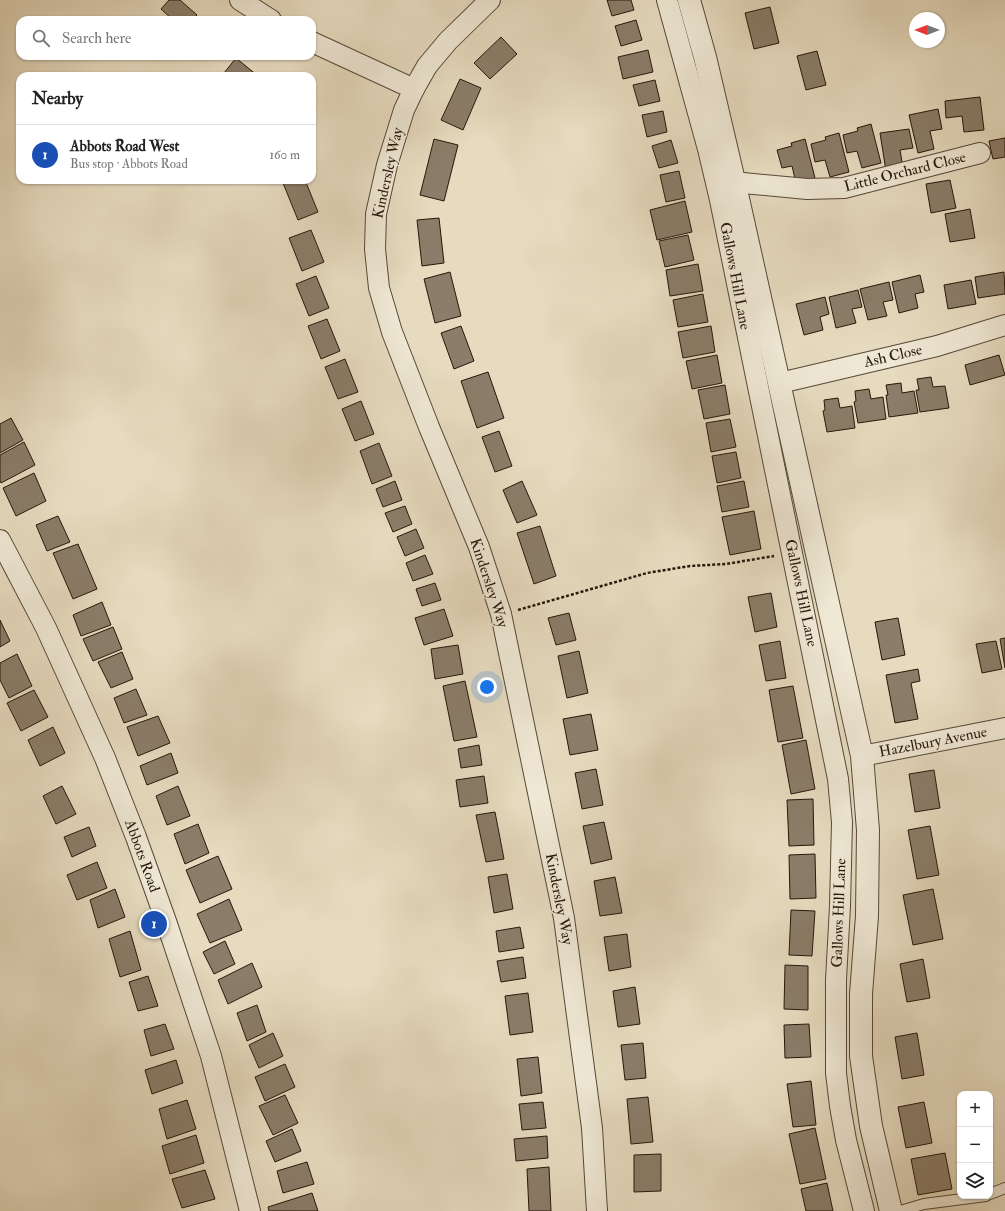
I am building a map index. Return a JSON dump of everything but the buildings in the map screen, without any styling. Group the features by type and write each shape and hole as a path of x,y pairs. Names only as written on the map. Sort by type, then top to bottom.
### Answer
{"street":[{"path":"240,0 265,16"},
{"name":"Kindersley Way","path":"490,0 448,41 427,66 404,110 387,165 376,214 375,249 379,288 392,332 429,427 479,547 501,614 564,918 592,1128 597,1211"},
{"name":"Gallows Hill Lane","path":"667,0 708,149 720,200 838,779 842,822 836,980 836,1073 846,1140 862,1203 885,1187"},
{"name":"Gallows Hill Lane","path":"689,0 705,57 735,185 862,756 868,830 867,916 861,994 861,1056 870,1126 891,1211"},
{"path":"316,44 414,89"},
{"name":"Little Orchard Close","path":"735,185 743,183 807,189 844,188 980,154"},
{"name":"Ash Close","path":"780,383 938,346 1005,325"},
{"name":"Abbots Road","path":"0,540 50,635 104,758 136,837 211,1056 250,1211"},
{"path":"794,561 820,564"},
{"name":"Hazelbury Avenue","path":"862,756 1005,728"}],"lane":[{"path":"993,1193 1005,1188"},
{"path":"900,1211 924,1204 963,1199"}],"path":[{"path":"501,614 647,573 690,566 794,561"}],"place":[{"name":"Abbots Road West","path":"154,924"}]}
